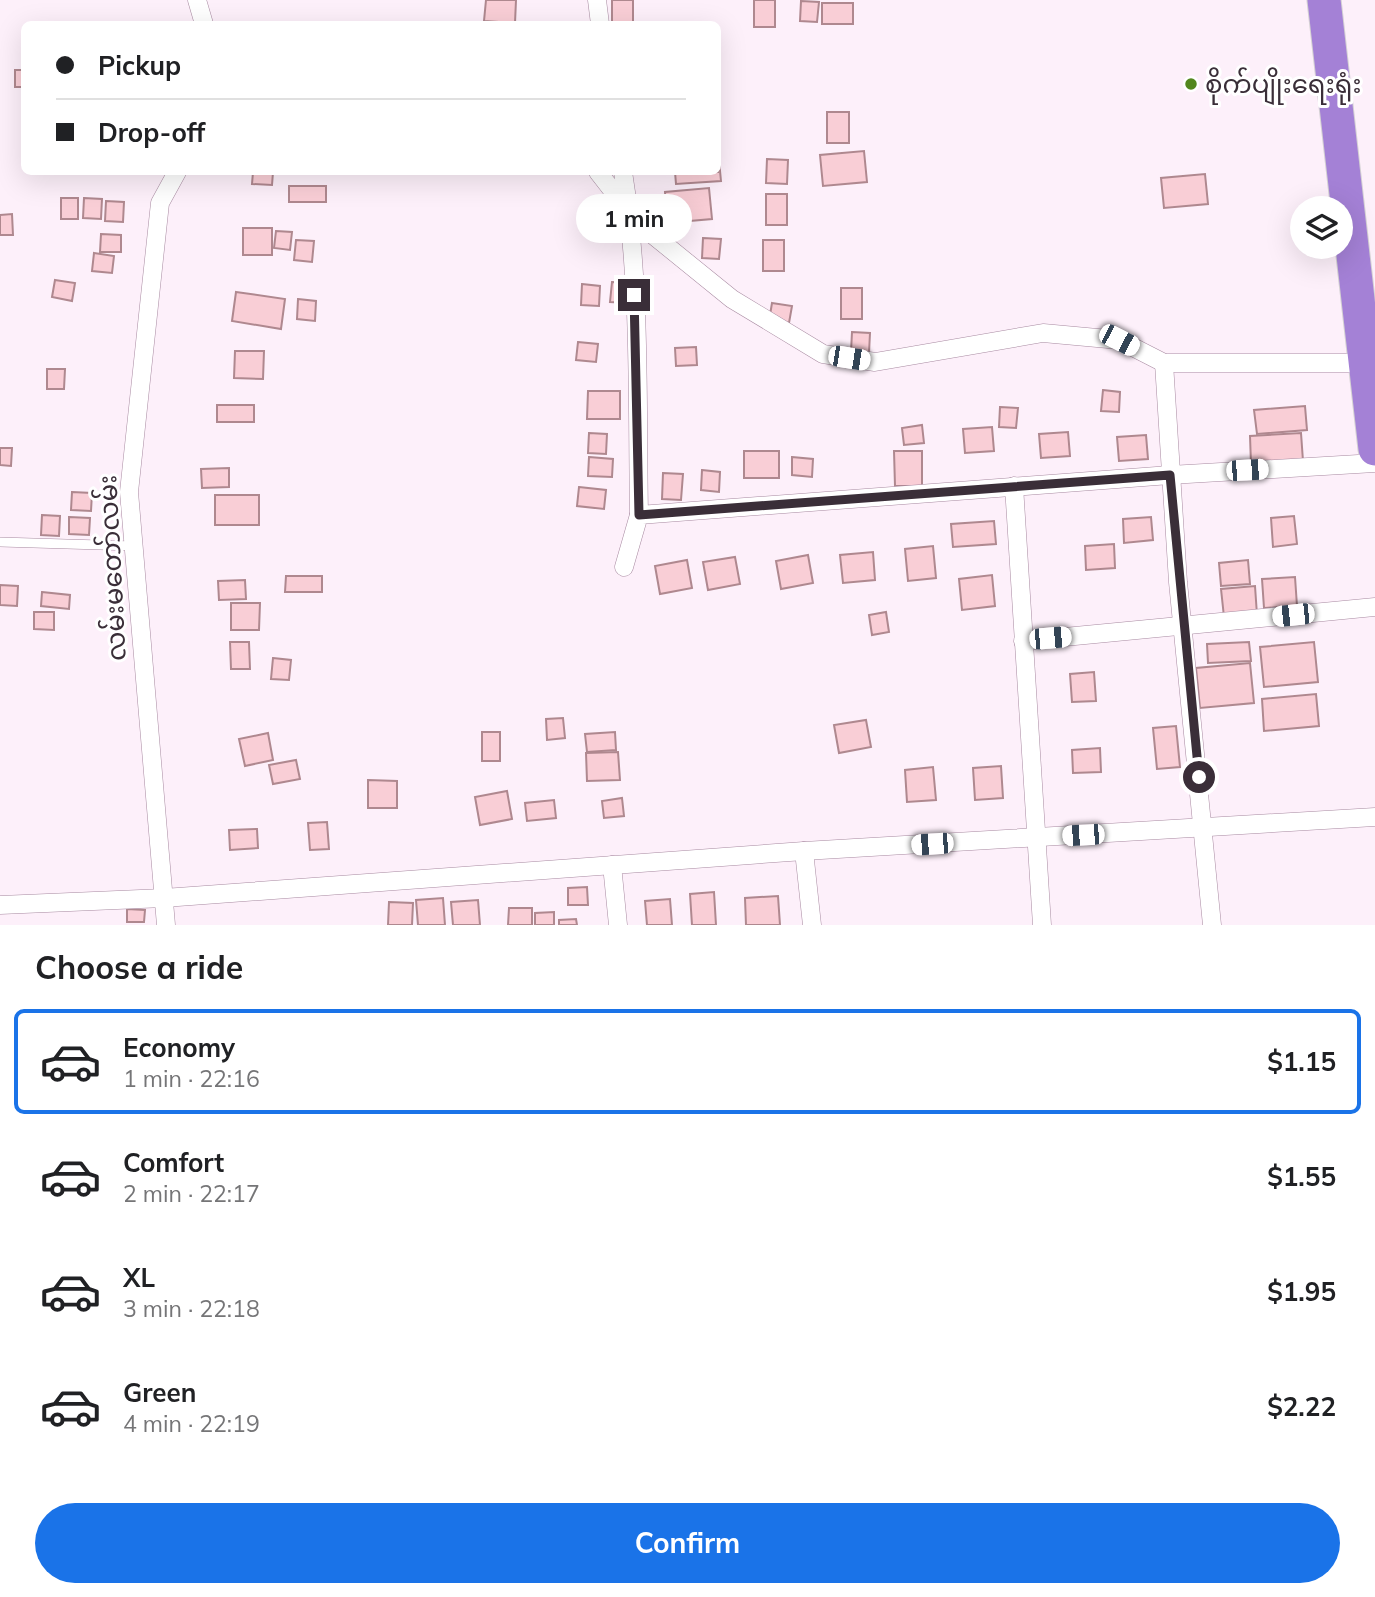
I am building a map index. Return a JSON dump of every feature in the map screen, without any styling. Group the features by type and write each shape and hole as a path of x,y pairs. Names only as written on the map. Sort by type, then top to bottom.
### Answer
{"highway":[{"path":"1324,0 1375,449"}],"street":[{"path":"197,0 203,21"},
{"path":"597,0 600,21"},
{"name":"လမ်းမတော်လမ်း","path":"166,925 129,492 160,203 175,175"},
{"path":"600,175 637,222 732,299 823,354 875,362 1043,333 1119,340 1164,363 1366,363"},
{"path":"623,175 629,212 639,515 624,567"},
{"path":"1164,363 1170,475 1212,925"},
{"path":"639,515 1014,486 1375,463"},
{"path":"1014,486 1042,925"},
{"path":"1023,641 1375,607"},
{"path":"0,905 164,898 804,851 1375,817"},
{"path":"804,851 812,925"},
{"path":"612,865 618,925"}],"lane":[{"path":"0,542 134,546"}],"building":[{"path":"486,0 516,0 515,21 484,21"},
{"path":"612,0 633,0 633,21 612,21"},
{"path":"754,0 775,0 775,27 754,27"},
{"path":"801,1 819,2 817,22 800,21"},
{"path":"822,3 853,3 853,24 822,24"},
{"path":"15,70 21,70 21,87 15,87"},
{"path":"827,112 849,112 849,143 827,143"},
{"path":"864,151 867,182 823,186 820,155"},
{"path":"767,159 788,160 787,184 766,183"},
{"path":"1205,174 1208,204 1164,208 1161,178"},
{"path":"253,175 273,175 272,185 252,184"},
{"path":"675,175 720,175 721,181 676,184"},
{"path":"289,186 326,186 326,202 289,202"},
{"path":"709,188 712,219 667,223 665,192"},
{"path":"766,194 787,194 787,225 766,225"},
{"path":"61,198 78,198 78,219 61,219"},
{"path":"84,198 102,199 101,219 83,218"},
{"path":"106,201 124,202 123,222 105,221"},
{"path":"12,214 13,235 0,235 0,215"},
{"path":"243,228 272,228 272,255 243,255"},
{"path":"276,231 292,232 290,250 274,248"},
{"path":"101,234 121,235 121,252 100,252"},
{"path":"703,238 721,239 719,259 702,258"},
{"path":"296,240 314,241 312,262 294,260"},
{"path":"763,240 784,240 784,271 763,271"},
{"path":"94,253 114,256 112,273 92,271"},
{"path":"55,280 75,283 72,301 52,297"},
{"path":"612,282 629,283 628,303 610,302"},
{"path":"582,284 600,286 599,306 581,305"},
{"path":"841,288 862,288 862,319 841,319"},
{"path":"236,292 285,299 281,329 232,321"},
{"path":"298,299 316,301 315,321 297,319"},
{"path":"772,303 792,306 789,323 769,321"},
{"path":"852,332 870,333 869,353 851,352"},
{"path":"578,342 598,344 596,362 576,360"},
{"path":"696,347 697,365 676,366 675,348"},
{"path":"235,351 264,351 263,379 234,378"},
{"path":"47,369 65,369 64,389 47,389"},
{"path":"1103,390 1120,392 1119,412 1101,411"},
{"path":"588,391 620,391 620,419 587,419"},
{"path":"217,405 254,405 254,422 217,422"},
{"path":"1305,406 1307,430 1257,434 1254,410"},
{"path":"1000,407 1018,408 1016,428 999,427"},
{"path":"922,425 924,443 904,445 902,428"},
{"path":"992,427 994,451 965,453 963,429"},
{"path":"1068,432 1070,456 1041,458 1039,434"},
{"path":"589,433 607,434 606,454 588,453"},
{"path":"1301,433 1303,461 1251,464 1250,436"},
{"path":"1146,435 1148,459 1119,461 1117,437"},
{"path":"0,448 12,448 11,466 0,465"},
{"path":"744,451 779,451 779,478 744,478"},
{"path":"894,451 922,451 922,486 895,486"},
{"path":"589,457 613,459 612,477 588,476"},
{"path":"792,457 813,459 812,477 792,475"},
{"path":"229,468 229,487 202,488 201,469"},
{"path":"702,470 720,472 719,492 701,490"},
{"path":"663,473 683,474 681,500 662,499"},
{"path":"579,487 606,490 604,509 577,506"},
{"path":"72,492 92,493 91,511 71,510"},
{"path":"215,495 259,495 259,525 215,525"},
{"path":"42,515 60,516 59,536 41,535"},
{"path":"1294,516 1297,544 1273,547 1271,518"},
{"path":"69,517 90,518 89,535 69,534"},
{"path":"1151,517 1153,540 1124,543 1123,519"},
{"path":"994,521 996,544 953,547 951,524"},
{"path":"1114,544 1115,568 1086,570 1085,546"},
{"path":"933,546 936,578 908,581 905,549"},
{"path":"873,552 875,580 843,583 840,555"},
{"path":"808,555 813,583 781,589 776,561"},
{"path":"735,557 740,584 708,590 703,562"},
{"path":"687,560 692,588 660,594 655,566"},
{"path":"1248,560 1250,584 1221,586 1219,563"},
{"path":"992,575 995,606 962,610 959,579"},
{"path":"286,576 322,576 322,592 285,592"},
{"path":"1295,577 1297,606 1264,608 1262,579"},
{"path":"245,580 246,599 219,600 218,581"},
{"path":"0,585 18,586 17,606 0,605"},
{"path":"1255,586 1257,615 1224,617 1221,589"},
{"path":"42,592 70,595 69,609 41,606"},
{"path":"231,603 260,603 259,630 231,630"},
{"path":"34,612 54,612 54,630 34,629"},
{"path":"886,612 889,632 872,635 869,615"},
{"path":"230,642 249,642 250,669 231,669"},
{"path":"1249,642 1251,661 1208,663 1207,644"},
{"path":"1314,642 1318,682 1264,687 1260,647"},
{"path":"273,658 291,660 289,680 271,679"},
{"path":"1250,663 1254,703 1200,708 1196,668"},
{"path":"1094,672 1096,701 1072,702 1070,674"},
{"path":"1316,694 1319,726 1264,731 1262,699"},
{"path":"563,718 565,738 547,740 546,719"},
{"path":"866,720 871,747 839,753 834,725"},
{"path":"1176,726 1180,767 1157,769 1153,728"},
{"path":"482,732 500,732 500,761 482,761"},
{"path":"615,732 616,750 587,752 585,734"},
{"path":"268,733 273,760 245,766 239,739"},
{"path":"1100,748 1101,772 1073,773 1072,750"},
{"path":"618,752 620,780 587,781 586,753"},
{"path":"296,760 300,779 273,784 269,765"},
{"path":"1001,766 1003,798 975,800 973,768"},
{"path":"933,767 936,800 907,802 905,770"},
{"path":"368,780 397,781 397,808 368,808"},
{"path":"507,791 512,819 480,825 475,797"},
{"path":"622,798 624,816 604,818 602,801"},
{"path":"554,800 556,818 527,821 525,803"},
{"path":"327,822 329,849 310,850 308,823"},
{"path":"257,829 258,848 230,850 229,830"},
{"path":"587,887 588,905 568,905 568,888"},
{"path":"714,892 716,925 692,925 690,894"},
{"path":"778,896 780,925 746,925 745,898"},
{"path":"443,898 445,925 418,925 416,900"},
{"path":"670,899 672,925 647,925 645,901"},
{"path":"478,900 480,925 453,925 451,902"},
{"path":"389,902 413,903 412,925 388,925"},
{"path":"509,908 532,908 532,925 508,925"},
{"path":"127,909 145,910 144,922 127,922"},
{"path":"554,912 554,925 535,925 535,913"},
{"path":"576,919 577,925 559,925 559,920"}],"place":[{"name":"စိုက်ပျိုးရေးရုံး","path":"1191,84"}],"route":[{"path":"634,295 639,515 1170,475 1178,582 1199,777"}]}
